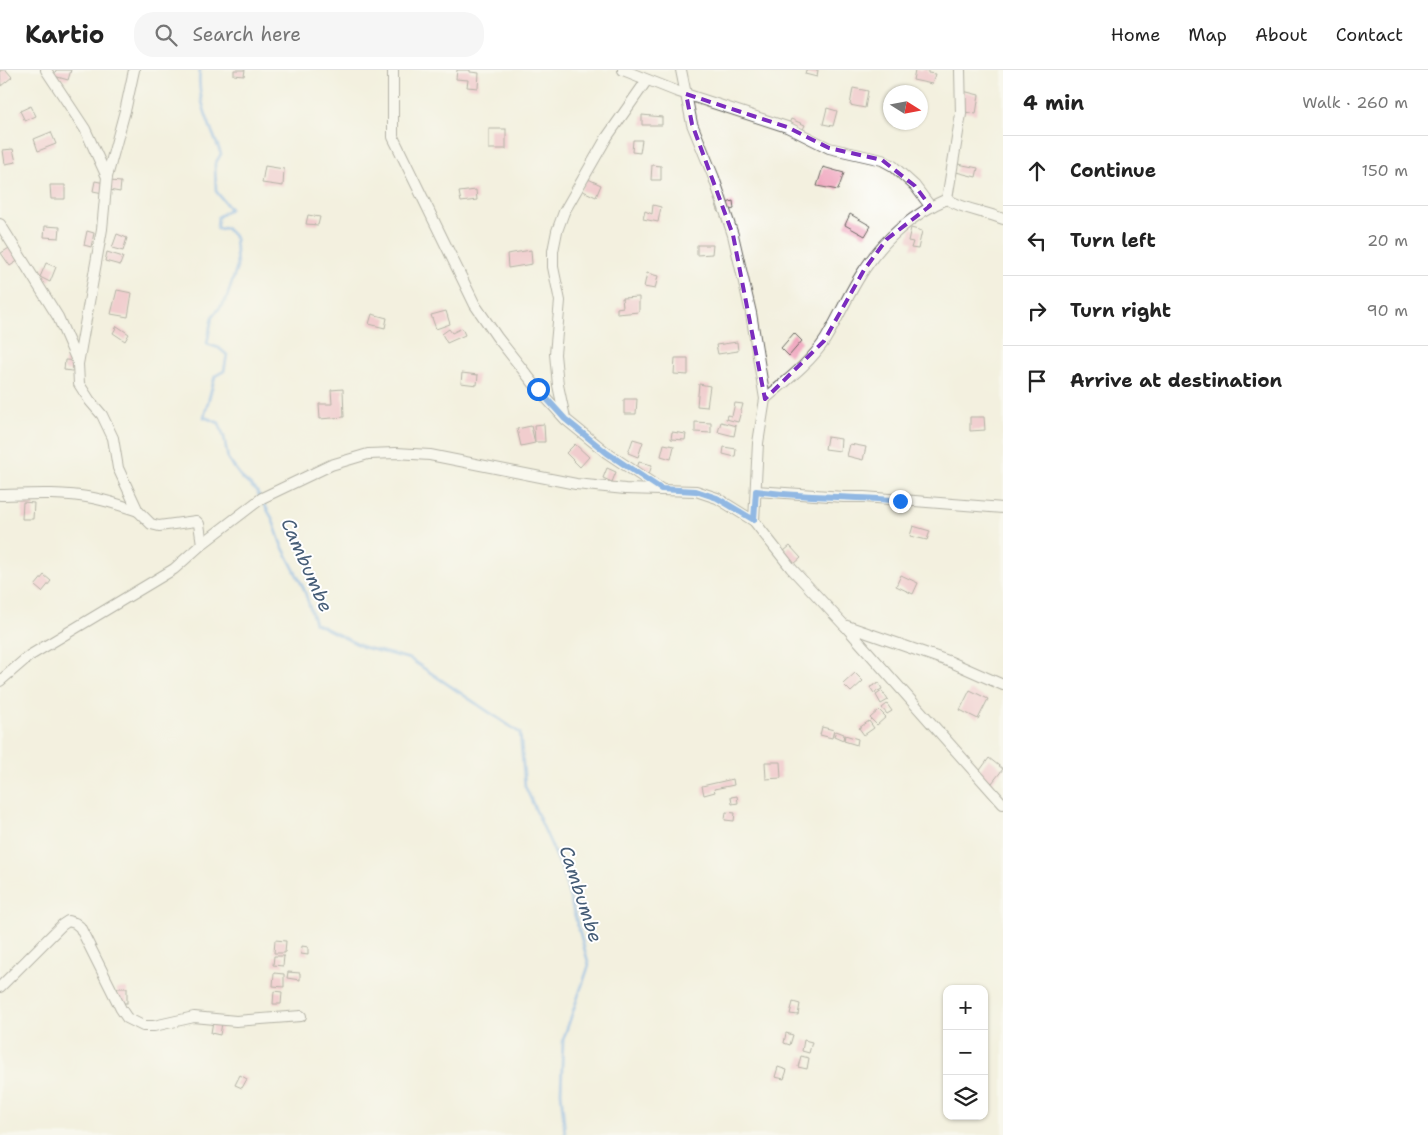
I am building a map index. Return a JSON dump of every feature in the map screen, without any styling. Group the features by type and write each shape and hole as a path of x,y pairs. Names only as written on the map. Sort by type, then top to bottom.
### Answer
{"street":[{"path":"46,70 85,129 107,177"},
{"path":"134,70 107,177 102,229 78,364 79,384 90,402 102,415 113,438 118,468 138,511 151,524 159,526 196,521 199,524 202,544"},
{"path":"393,70 393,137 475,305 497,337 538,389 565,419 607,453 661,489"},
{"path":"623,70 686,94 787,126 829,148 882,160 893,166 915,186 930,206"},
{"path":"681,70 692,124 714,178 733,235 751,312 766,399 758,443 754,520"},
{"path":"947,199 960,114 960,70"},
{"path":"565,419 558,385 555,354 560,301 553,267 553,251 557,231 564,212 607,137 647,80"},
{"path":"766,399 809,360 824,341 864,270 887,239 930,206 947,199"},
{"path":"947,199 958,206 987,212 1003,219"},
{"path":"0,224 58,317 78,364"},
{"path":"0,681 29,656 174,570 202,544 262,498 331,466 368,454 430,455 576,484 625,489 696,491 717,498 754,520 791,568 1003,804"},
{"path":"756,491 1003,508"},
{"path":"0,496 71,495 110,502 138,511"},
{"path":"844,625 951,662 1003,685"},
{"path":"0,986 68,921 80,927 121,1010 127,1018 143,1026 154,1026 194,1017 236,1021 301,1016"}],"highlighted area":[{"path":"686,94 787,127 829,148 882,160 915,186 930,206 887,239 864,270 824,341 765,399 733,235 692,124"}],"building":[{"path":"0,70 6,70 12,77 1,86"},
{"path":"56,70 71,70 68,80 54,76"},
{"path":"234,70 245,70 244,76 234,75"},
{"path":"457,70 470,70 470,72 479,73 478,88 467,87 468,80 456,79"},
{"path":"806,70 818,70 817,77 805,74"},
{"path":"915,70 928,70 928,73 935,74 932,84 913,80"},
{"path":"853,88 868,91 865,108 850,105"},
{"path":"963,91 979,95 976,114 960,111"},
{"path":"31,106 36,116 25,121 20,111"},
{"path":"827,108 837,111 833,126 823,124"},
{"path":"642,115 662,117 662,125 642,125"},
{"path":"791,119 805,125 802,132 788,126"},
{"path":"489,129 506,129 506,149 489,149"},
{"path":"51,132 56,144 38,151 34,139"},
{"path":"633,140 642,140 640,153 632,152"},
{"path":"13,149 16,162 5,164 3,150"},
{"path":"958,164 978,168 976,177 956,172"},
{"path":"652,165 661,166 661,180 651,180"},
{"path":"265,166 284,169 283,186 262,183"},
{"path":"823,167 844,173 838,190 817,186"},
{"path":"586,178 601,185 596,197 581,190"},
{"path":"95,181 105,183 103,193 93,191"},
{"path":"110,181 121,182 120,192 109,190"},
{"path":"50,185 65,185 65,199 51,199"},
{"path":"476,190 477,200 461,202 459,192"},
{"path":"722,195 724,204 733,201 734,209 719,213 714,199"},
{"path":"653,205 661,207 658,222 643,219 645,211 652,214"},
{"path":"850,214 871,226 865,236 845,225"},
{"path":"308,215 320,217 318,225 306,224"},
{"path":"45,226 60,227 59,238 44,237"},
{"path":"911,228 922,231 918,249 911,248 913,242 908,241"},
{"path":"87,231 94,233 91,247 84,245"},
{"path":"117,234 127,238 123,251 112,248"},
{"path":"697,245 713,245 712,254 697,255"},
{"path":"11,247 19,260 10,266 1,253"},
{"path":"531,250 532,264 508,268 507,254"},
{"path":"107,252 123,257 120,265 105,261"},
{"path":"46,263 56,267 50,282 40,277"},
{"path":"647,273 658,276 655,289 644,287"},
{"path":"117,290 132,293 128,317 111,314"},
{"path":"639,297 639,312 617,314 617,308 623,307 622,298"},
{"path":"446,311 450,324 436,329 431,315"},
{"path":"372,314 387,318 385,328 369,324"},
{"path":"117,326 129,334 125,341 113,333"},
{"path":"462,328 465,335 447,343 442,334 449,329 452,333"},
{"path":"794,333 802,341 789,356 781,348"},
{"path":"737,342 738,351 718,354 716,345"},
{"path":"675,358 688,358 688,375 674,374"},
{"path":"65,360 81,361 80,372 64,370"},
{"path":"462,373 478,375 477,385 461,383"},
{"path":"699,384 710,386 707,407 697,406"},
{"path":"343,389 344,417 320,419 319,404 332,404 331,390"},
{"path":"624,399 637,399 636,414 624,414"},
{"path":"735,403 743,404 738,422 726,419 727,415 732,416"},
{"path":"970,417 984,417 985,430 970,431"},
{"path":"695,422 711,423 711,433 695,432"},
{"path":"721,422 736,426 734,436 718,432"},
{"path":"544,424 545,442 535,442 534,425"},
{"path":"531,426 535,443 521,446 517,429"},
{"path":"672,432 686,434 685,440 671,439"},
{"path":"827,437 841,439 840,451 825,449"},
{"path":"633,439 643,442 638,457 628,453"},
{"path":"575,444 589,457 580,467 566,453"},
{"path":"664,444 674,446 671,459 661,456"},
{"path":"850,444 866,447 863,460 847,456"},
{"path":"724,447 736,449 735,457 723,454"},
{"path":"639,462 652,465 649,474 636,471"},
{"path":"607,468 616,472 612,482 603,478"},
{"path":"23,502 34,503 33,519 22,519"},
{"path":"913,526 930,531 927,540 910,536"},
{"path":"790,546 801,558 794,564 784,551"},
{"path":"44,575 51,581 42,592 35,586"},
{"path":"901,575 918,583 913,594 896,586"},
{"path":"855,673 863,681 851,692 843,684"},
{"path":"879,683 882,689 874,693 870,687"},
{"path":"970,690 988,699 978,719 960,710"},
{"path":"882,691 888,700 881,704 876,695"},
{"path":"887,704 892,711 887,714 882,708"},
{"path":"879,710 886,717 877,725 870,718"},
{"path":"869,721 874,728 864,735 859,728"},
{"path":"822,727 834,730 832,738 820,735"},
{"path":"836,731 844,734 843,740 834,736"},
{"path":"845,735 858,739 857,745 844,741"},
{"path":"989,758 1003,769 992,783 978,773"},
{"path":"765,762 780,762 781,778 766,779"},
{"path":"733,779 734,785 714,789 715,792 704,795 702,786"},
{"path":"737,796 738,803 732,804 731,797"},
{"path":"726,812 735,813 734,821 725,820"},
{"path":"275,940 286,941 285,953 274,953"},
{"path":"302,946 308,947 308,955 301,954"},
{"path":"274,956 284,956 283,966 273,965"},
{"path":"288,972 300,973 300,980 287,978"},
{"path":"274,973 284,974 284,987 273,986"},
{"path":"117,988 127,988 127,1003 117,1003"},
{"path":"274,991 282,992 281,1004 273,1004"},
{"path":"793,1002 800,1004 798,1015 790,1014"},
{"path":"213,1021 222,1023 220,1035 211,1033"},
{"path":"786,1033 793,1035 790,1045 784,1043"},
{"path":"804,1040 812,1042 809,1053 802,1051"},
{"path":"801,1056 809,1058 807,1069 798,1067"},
{"path":"778,1067 787,1070 784,1079 775,1077"},
{"path":"240,1075 247,1079 242,1088 235,1085"}],"waterway":[{"name":"Cambumbe","path":"200,70 199,81 202,102 221,154 215,164 216,191 230,209 218,217 217,229 226,228 235,237 237,267 226,300 212,317 207,344 219,348 227,355 224,371 215,376 204,417 219,423 228,459 242,478 256,490 272,518 281,544 304,589 315,623 363,647 410,659 520,733 525,786 561,867 589,965 563,1040 561,1092 565,1135"}],"route":[{"path":"538,389 565,419 607,453 661,489 696,491 717,498 754,520 756,491 900,501"}]}
